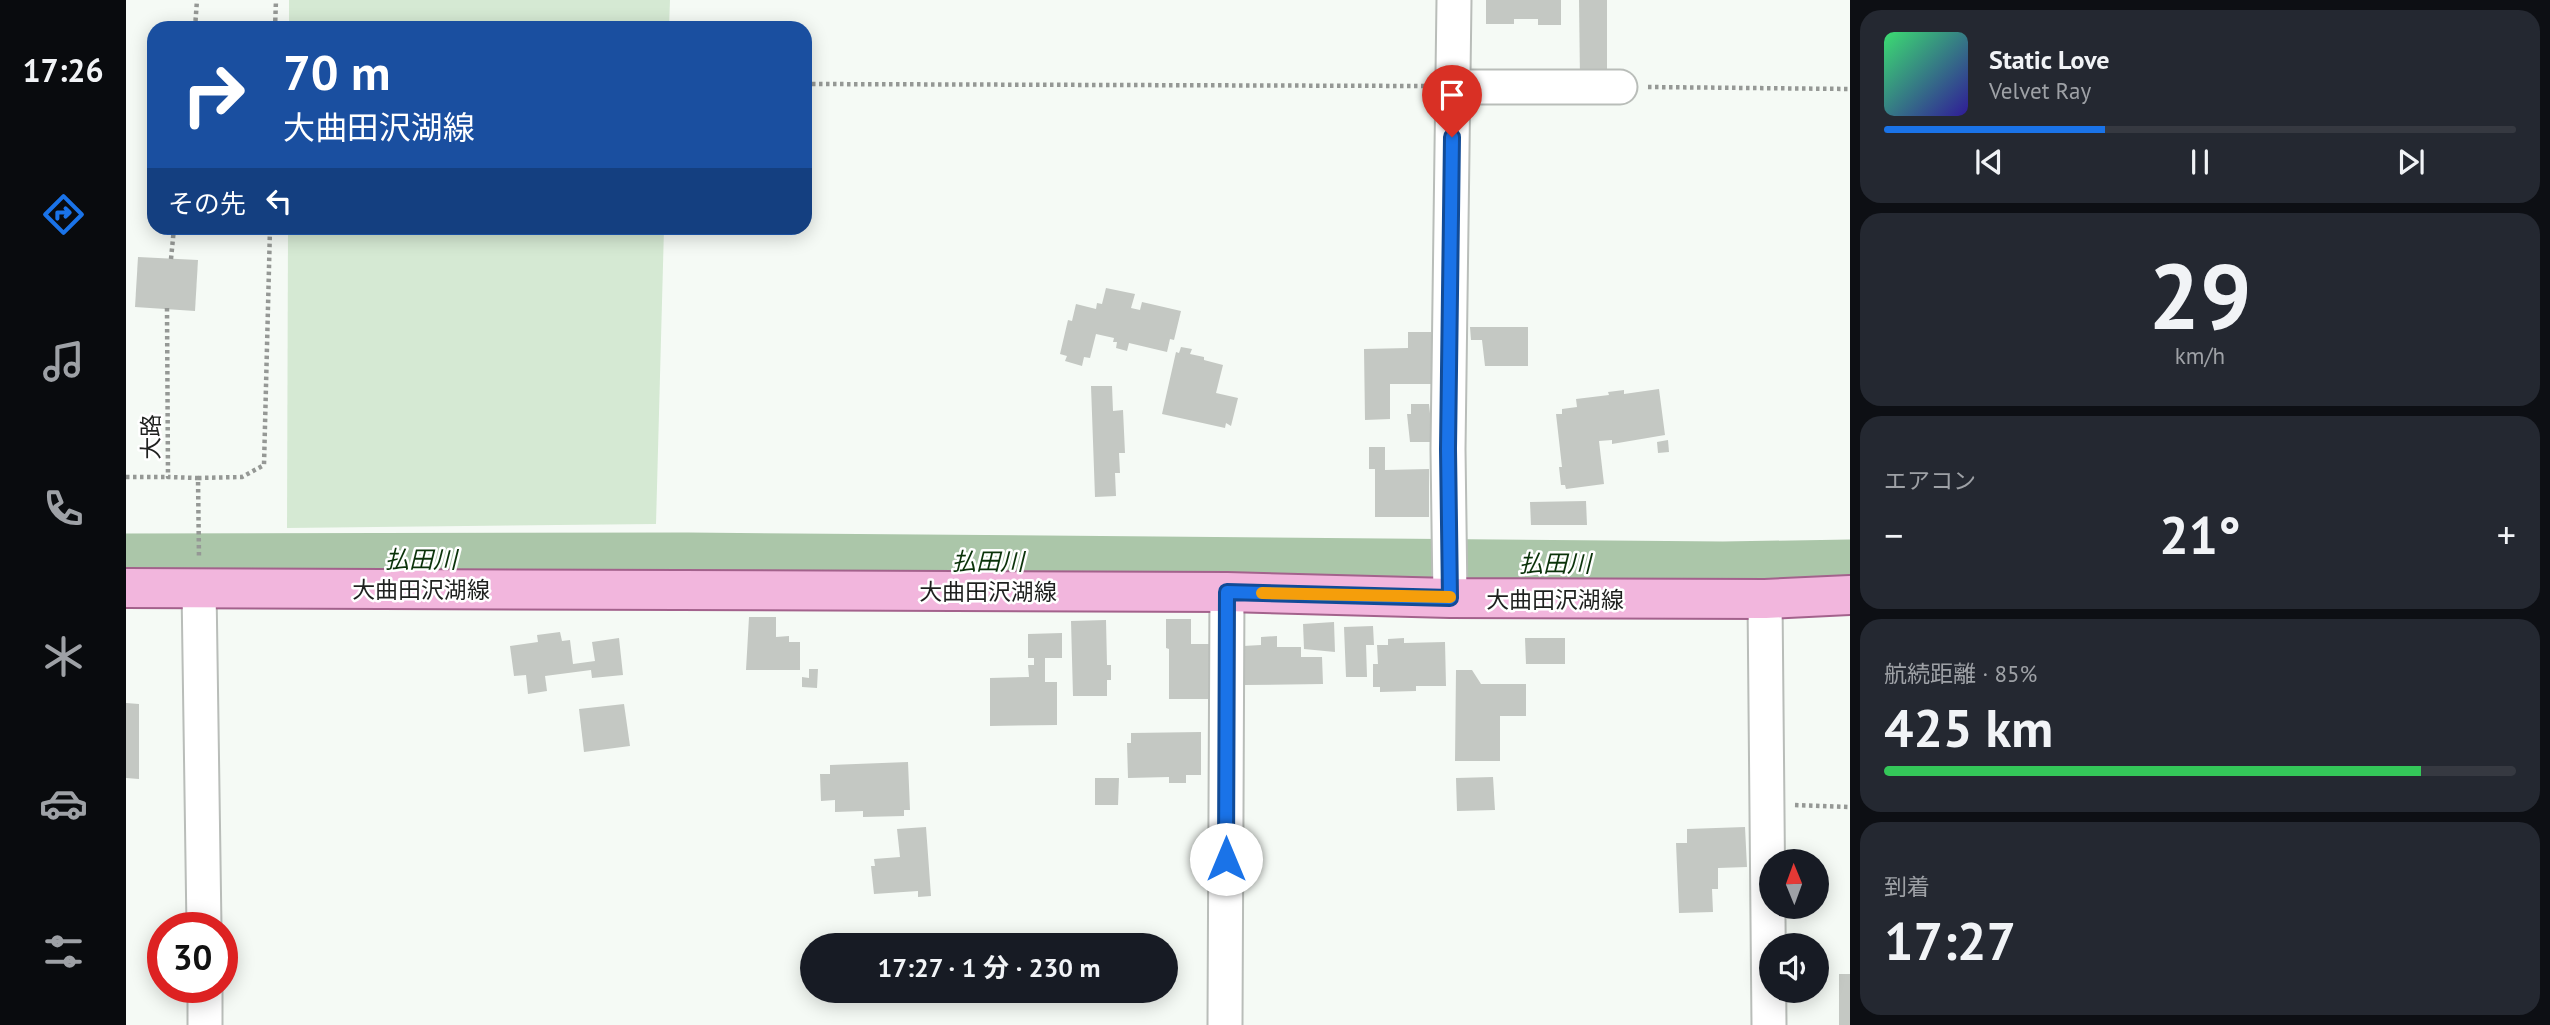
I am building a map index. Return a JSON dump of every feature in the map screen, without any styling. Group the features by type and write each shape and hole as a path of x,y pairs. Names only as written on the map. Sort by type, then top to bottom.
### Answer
{"main road":[{"name":"大曲田沢湖線","path":"126,588 1227,592 1765,599 1850,595"}],"street":[{"path":"1450,597 1454,0"},
{"path":"1452,87 1620,87"},
{"path":"199,588 204,912"},
{"path":"1225,1025 1227,592"},
{"path":"1765,599 1769,1025"},
{"path":"205,1003 205,1025"}],"path":[{"path":"196,21 197,0"},
{"path":"275,21 276,0"},
{"path":"812,84 1452,87"},
{"path":"1620,87 1850,89"},
{"path":"171,259 173,235"},
{"name":"大路","path":"167,308 168,477 242,477 264,466 270,235"},
{"path":"126,477 168,477"},
{"path":"198,478 199,537"},
{"path":"1767,804 1850,807"}],"green space":[{"path":"289,0 670,0 669,21 289,21"},
{"path":"288,235 664,235 656,524 287,528"}],"building":[{"path":"1486,0 1561,0 1561,25 1538,25 1538,19 1514,19 1514,24 1486,24"},
{"path":"1579,0 1607,0 1607,80 1580,80"},
{"path":"138,257 198,260 195,311 135,307"},
{"path":"1106,288 1135,294 1131,308 1140,310 1142,302 1181,311 1174,340 1170,339 1167,352 1129,343 1127,351 1116,348 1117,342 1113,342 1114,338 1096,334 1090,358 1084,357 1082,366 1065,361 1067,356 1060,354 1068,320 1072,321 1076,304 1096,309 1097,303 1102,304"},
{"path":"1470,327 1528,327 1528,366 1485,366 1482,340 1471,340"},
{"path":"1408,332 1431,332 1431,384 1390,384 1390,419 1365,420 1364,349 1408,348"},
{"path":"1181,347 1192,349 1190,354 1204,357 1204,360 1223,365 1216,393 1238,398 1231,426 1226,423 1225,428 1162,414 1176,352 1179,353"},
{"path":"1091,386 1112,386 1113,411 1123,410 1125,453 1119,453 1120,473 1115,473 1116,496 1095,497"},
{"path":"1659,389 1665,435 1612,444 1612,440 1599,441 1604,484 1566,489 1565,485 1561,485 1559,467 1562,467 1556,414 1562,414 1562,409 1577,407 1576,399 1609,395 1608,392 1624,390 1624,394"},
{"path":"1411,404 1429,404 1433,442 1410,442 1407,414 1411,414"},
{"path":"1668,440 1669,452 1658,453 1657,442"},
{"path":"1369,447 1385,447 1385,470 1429,469 1429,517 1375,517 1375,469 1369,469"},
{"path":"1586,501 1587,525 1531,525 1530,502"},
{"path":"749,617 776,617 776,637 789,636 789,642 800,642 800,670 746,670"},
{"path":"1166,619 1191,619 1191,644 1216,644 1211,699 1169,699"},
{"path":"1106,620 1107,665 1111,665 1107,696 1073,696 1071,621"},
{"path":"1334,622 1335,652 1304,649 1303,624"},
{"path":"1373,626 1374,645 1366,645 1367,677 1346,677 1344,627"},
{"path":"560,632 562,641 570,640 573,664 595,661 592,642 619,638 623,675 592,678 591,670 545,676 547,691 528,694 526,675 514,676 510,646 538,642 537,635"},
{"path":"1062,633 1062,658 1045,658 1045,682 1057,682 1057,725 990,726 990,678 1029,677 1028,665 1034,665 1034,658 1028,658 1028,634"},
{"path":"1277,636 1277,647 1301,647 1301,657 1322,657 1323,684 1244,685 1243,646 1261,645 1261,637"},
{"path":"1404,638 1404,643 1445,642 1446,686 1416,686 1416,691 1380,692 1380,687 1373,687 1373,664 1378,664 1377,645 1388,645 1388,639"},
{"path":"1525,638 1565,638 1565,664 1526,664"},
{"path":"809,669 818,669 817,688 802,687 802,677 809,678"},
{"path":"1456,670 1472,670 1481,684 1526,684 1526,716 1500,716 1500,761 1455,761"},
{"path":"126,703 139,704 139,779 126,778"},
{"path":"624,704 630,746 584,752 579,709"},
{"path":"1201,732 1201,775 1186,775 1186,783 1169,783 1169,777 1128,778 1127,743 1131,743 1131,733"},
{"path":"908,762 910,810 904,810 904,816 863,817 863,811 835,812 835,800 821,801 820,774 830,774 830,765"},
{"path":"1493,777 1495,810 1457,811 1456,778"},
{"path":"1095,778 1119,778 1118,805 1095,805"},
{"path":"926,827 931,896 918,897 918,891 874,894 871,866 875,866 874,859 900,857 897,829"},
{"path":"1745,827 1747,867 1718,868 1718,889 1712,889 1713,912 1679,913 1676,843 1687,843 1687,829"},
{"path":"1839,974 1850,974 1850,1025 1839,1025"}],"waterway":[{"name":"払田川","path":"126,558 688,557 1723,566 1850,564"}],"slow traffic":[{"path":"1262,593 1450,597"}],"route":[{"path":"1226,859 1227,592 1450,598 1448,449 1452,137"}]}
